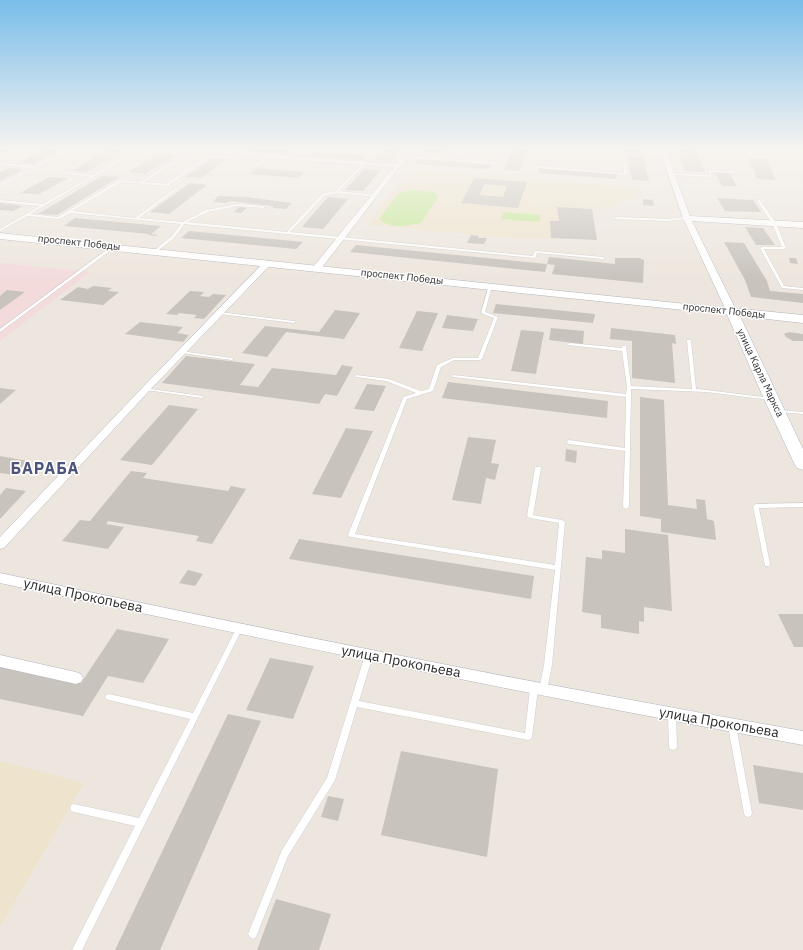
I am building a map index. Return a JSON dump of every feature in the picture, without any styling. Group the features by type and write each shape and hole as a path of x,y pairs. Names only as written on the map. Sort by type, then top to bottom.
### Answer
{"main road":[{"name":"проспект Победы","path":"732,312 803,319"},
{"name":"улица Карла Маркса","path":"732,312 803,465"}],"street":[{"path":"317,268 379,192"},
{"name":"улица Карла Маркса","path":"678,192 687,218 732,312"},
{"path":"687,218 774,223 802,227"},
{"name":"проспект Победы","path":"0,236 732,312"},
{"path":"0,545 146,389 268,263"},
{"name":"улица Прокопьева","path":"0,578 239,629 538,690 803,738"},
{"path":"0,661 76,678"}],"lane":[{"path":"0,230 65,192"},
{"path":"26,215 59,218 102,192"},
{"path":"136,219 172,192"},
{"path":"288,233 323,194 335,192"},
{"path":"340,192 376,196"},
{"path":"0,201 43,205"},
{"path":"759,201 774,223 784,248 762,248 783,287 803,289"},
{"path":"156,251 173,238 183,224 207,211 237,204 263,207"},
{"path":"70,212 534,257 536,252 603,258"},
{"path":"616,218 668,220 687,218"},
{"path":"0,331 113,247"},
{"path":"490,286 483,313 496,317 480,359 453,359 439,366 431,390 405,398 351,535 558,568"},
{"path":"220,314 294,322"},
{"path":"689,341 694,390"},
{"path":"570,344 624,349 629,387 626,507"},
{"path":"182,352 232,359"},
{"path":"356,376 387,380 422,393"},
{"path":"453,376 629,396"},
{"path":"629,387 694,390 774,405 803,413"},
{"path":"146,389 202,396"},
{"path":"569,442 628,450"},
{"path":"354,703 528,737 538,690 548,665 562,522 530,516 538,468"},
{"path":"767,564 756,506 803,505"},
{"path":"77,950 239,629"},
{"path":"253,934 285,854 330,780 369,656"},
{"path":"109,697 195,717"},
{"path":"672,715 673,747"},
{"path":"732,726 748,813"},
{"path":"74,808 141,823"}],"shaded area":[{"path":"392,192 644,192 644,194 601,209 558,207 559,221 551,238 516,238 368,225"},
{"path":"0,263 90,272 0,341"},
{"path":"0,761 84,783 0,927"}],"green space":[{"path":"434,192 439,196 421,223 399,226 383,222 379,219 399,193"},
{"path":"503,212 541,215 539,222 501,219"}],"building":[{"path":"21,192 42,192 39,194 20,193"},
{"path":"74,192 94,192 57,215 38,214"},
{"path":"177,192 197,192 169,214 150,212"},
{"path":"467,192 480,192 479,195 503,197 505,192 523,192 518,208 461,203"},
{"path":"218,196 246,197 292,203 286,209 231,201 225,203 213,202"},
{"path":"328,197 348,199 323,229 302,227"},
{"path":"717,198 753,200 761,212 725,211"},
{"path":"643,199 653,200 654,206 643,205"},
{"path":"0,203 23,206 13,211 0,210"},
{"path":"240,207 247,208 241,213 233,212"},
{"path":"557,207 592,209 597,240 551,238 550,221 559,221"},
{"path":"75,218 161,226 151,234 158,235 156,236 148,235 149,234 64,226"},
{"path":"745,227 763,228 775,245 756,245"},
{"path":"189,231 303,242 296,249 181,238"},
{"path":"471,235 479,236 478,238 487,238 484,244 467,243"},
{"path":"724,242 744,243 767,281 770,291 803,294 803,303 751,297 745,280"},
{"path":"356,245 547,264 545,272 350,252"},
{"path":"549,257 615,264 615,258 639,258 644,260 643,283 552,274 555,265 547,264"},
{"path":"789,258 796,258 798,264 790,263"},
{"path":"93,286 112,288 108,291 119,292 103,305 60,300 78,287 88,289"},
{"path":"7,290 25,292 0,310 0,296"},
{"path":"190,291 204,292 200,296 209,297 213,294 226,295 204,319 194,318 197,315 179,313 177,315 166,314"},
{"path":"496,304 595,314 593,323 493,313"},
{"path":"335,310 360,313 344,339 286,332 267,357 242,353 265,326 319,332"},
{"path":"417,311 438,313 422,351 399,348"},
{"path":"447,315 478,319 473,331 442,328"},
{"path":"140,322 183,327 177,333 189,335 183,342 125,334"},
{"path":"551,328 584,331 583,344 549,340"},
{"path":"611,328 675,335 676,344 672,343 675,383 632,378 632,341 610,339"},
{"path":"521,330 544,332 536,374 511,371"},
{"path":"789,332 803,334 803,341 793,341 786,337 784,334"},
{"path":"186,356 255,364 240,385 258,387 272,368 336,375 342,365 353,367 337,396 325,394 319,404 162,383"},
{"path":"448,382 608,401 607,418 442,398"},
{"path":"367,384 386,386 374,411 354,409"},
{"path":"0,388 16,390 0,404"},
{"path":"640,397 664,400 668,505 697,509 696,499 705,500 707,519 714,521 716,540 661,532 661,519 640,516"},
{"path":"169,405 198,409 152,465 120,460"},
{"path":"346,428 373,431 341,498 312,494"},
{"path":"468,437 496,440 491,463 499,464 495,480 486,478 481,504 452,500"},
{"path":"566,449 577,451 576,463 565,461"},
{"path":"0,456 28,461 14,475 0,473"},
{"path":"131,471 147,473 143,478 228,491 231,486 246,489 212,544 196,541 199,536 108,521 106,524 124,527 108,549 62,541 80,520 90,521"},
{"path":"6,488 26,491 0,519 0,495"},
{"path":"625,529 668,535 672,611 644,607 644,622 639,621 639,634 601,628 601,615 582,612 586,557 602,559 602,550 625,553"},
{"path":"299,539 534,576 531,599 289,559"},
{"path":"188,570 203,574 195,586 179,583"},
{"path":"778,614 803,614 803,647 794,647"},
{"path":"117,629 169,639 143,683 108,676 83,716 0,699 0,666 81,683"},
{"path":"270,658 314,666 293,719 246,710"},
{"path":"228,714 261,721 160,950 115,950"},
{"path":"401,751 498,769 487,857 381,835"},
{"path":"753,765 803,773 803,810 759,803"},
{"path":"328,796 344,799 338,821 321,817"},
{"path":"276,899 331,914 319,950 257,950"}],"district":[{"name":"БАРАБА","path":"45,469"}]}
